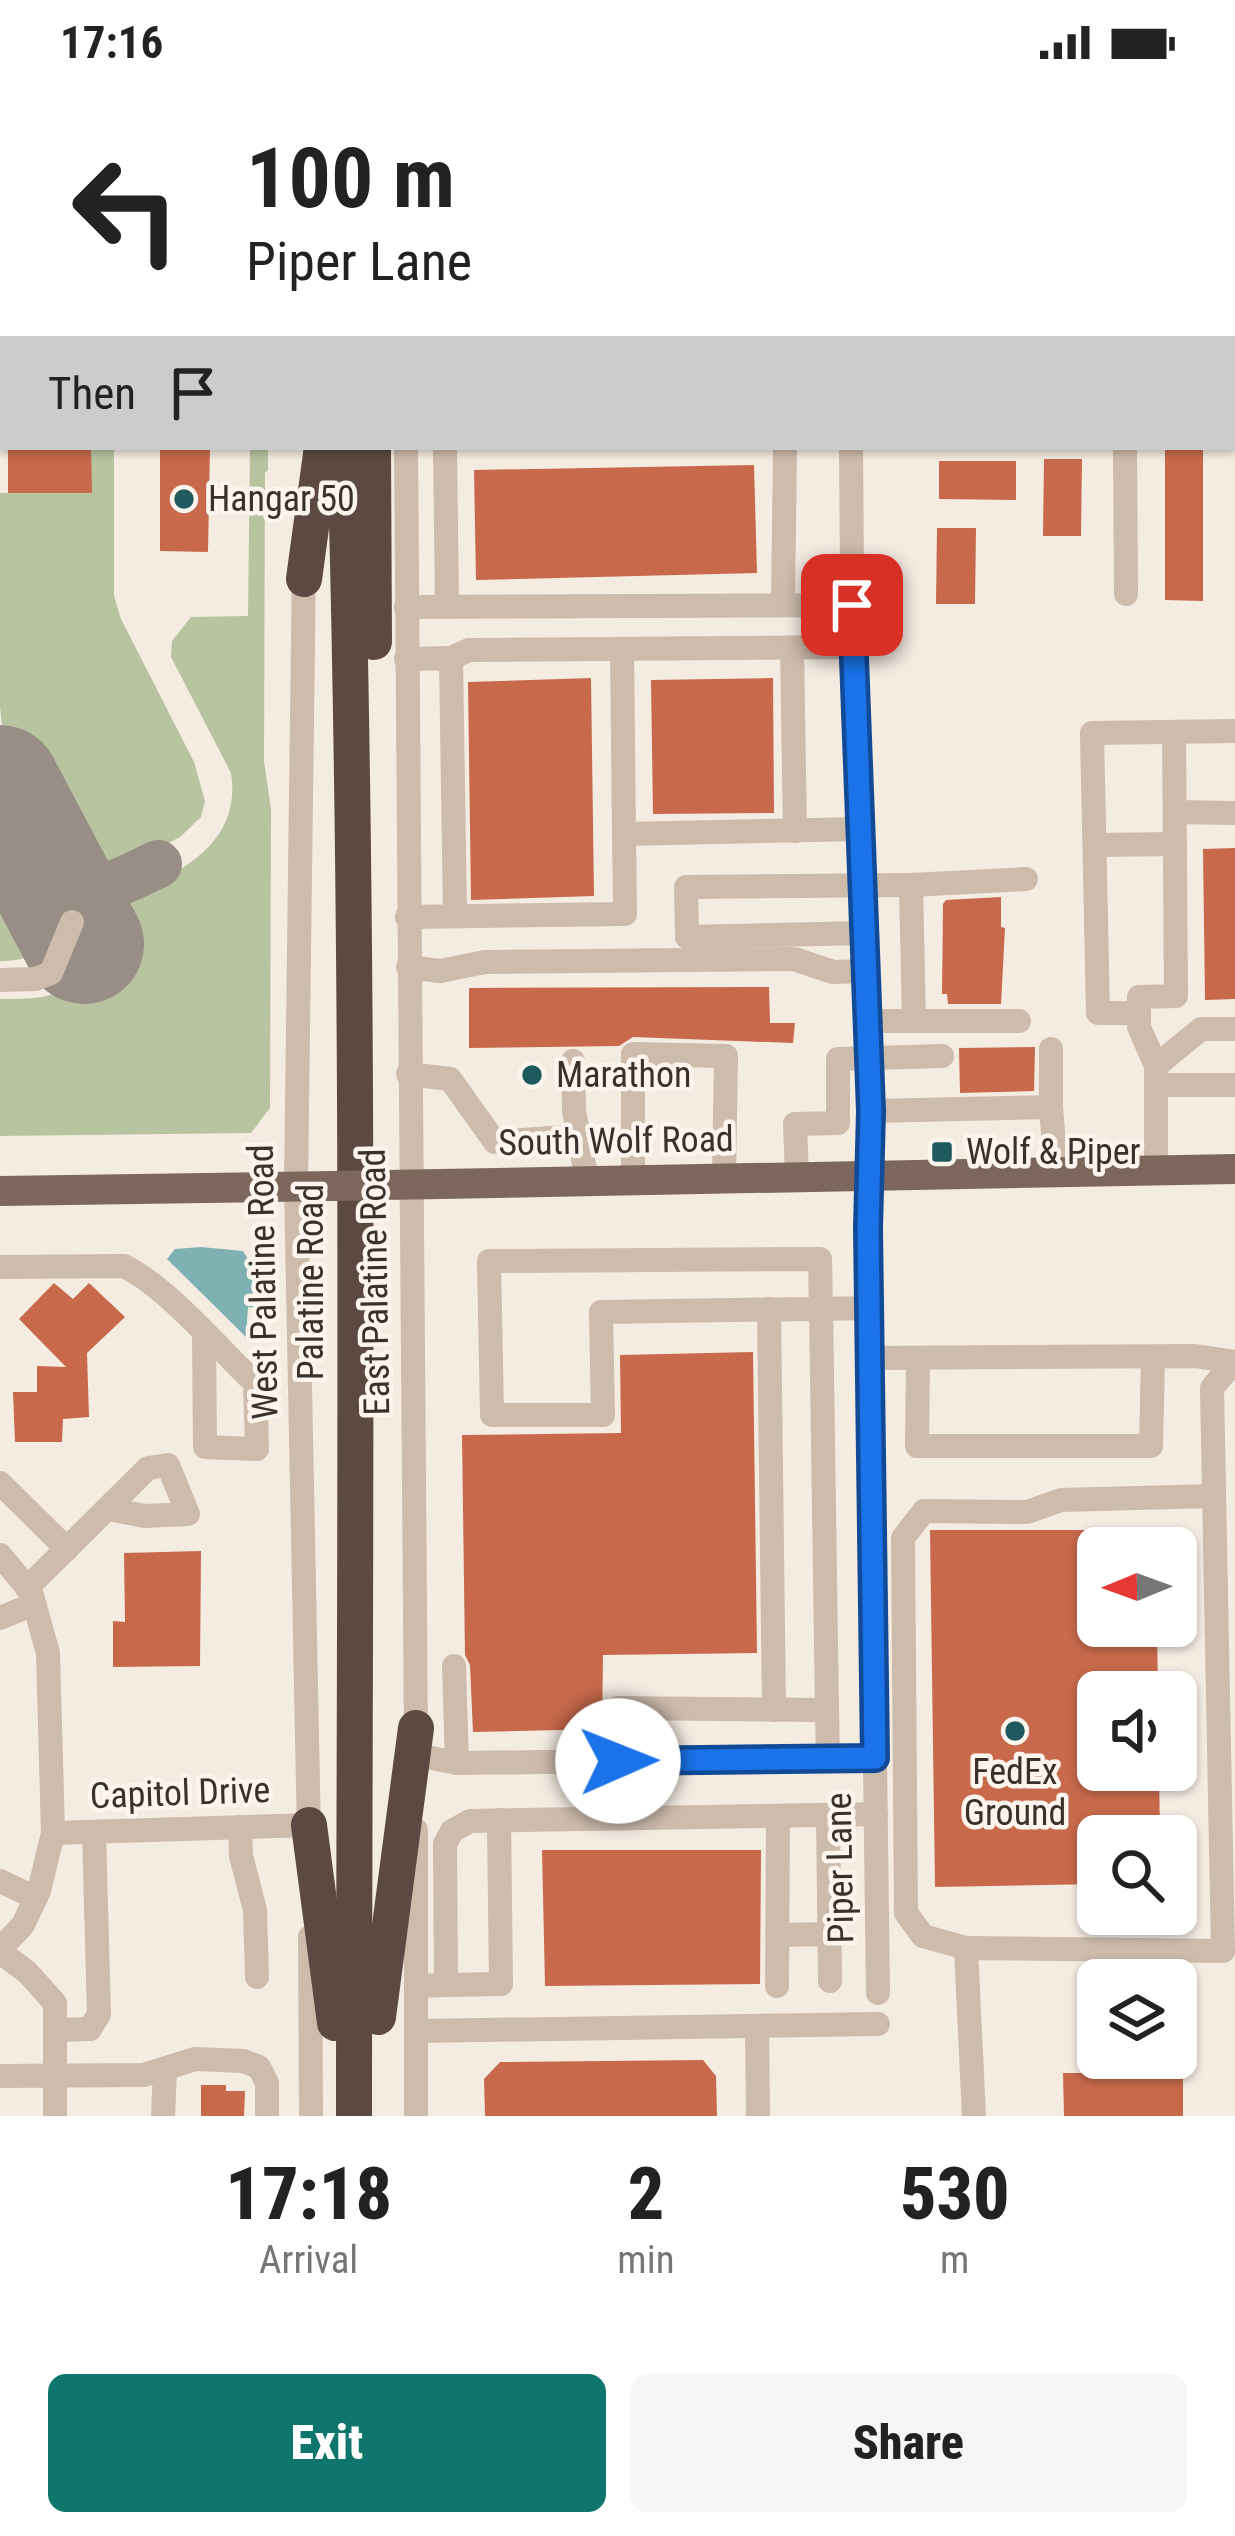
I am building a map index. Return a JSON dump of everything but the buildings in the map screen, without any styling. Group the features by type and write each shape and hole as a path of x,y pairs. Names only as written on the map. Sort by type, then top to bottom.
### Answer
{"highway":[{"path":"304,579 322,450"},
{"name":"Palatine Road","path":"345,450 354,1250 351,2116"},
{"name":"Palatine Road","path":"373,450 377,2116"},
{"path":"378,2018 416,1742"},
{"path":"309,1825 351,2116"}],"main road":[{"name":"South Wolf Road","path":"0,1191 1235,1169"}],"street":[{"name":"West Palatine Road","path":"304,450 296,1186 310,2116"},
{"name":"East Palatine Road","path":"406,450 408,1075 397,1185 416,1742 416,2116"},
{"path":"445,450 447,607"},
{"path":"783,605 785,450"},
{"name":"Piper Lane","path":"851,450 853,647 871,1111 878,1993"},
{"path":"1125,450 1126,594"},
{"path":"406,607 852,605"},
{"path":"406,659 451,658 469,650 853,647"},
{"path":"791,648 795,831"},
{"path":"407,917 625,914 622,649"},
{"path":"451,658 455,916"},
{"path":"1139,1013 1098,1013 1092,733 1235,731"},
{"path":"1156,1170 1156,1076 1139,1027 1139,997 1176,996 1174,733"},
{"path":"1175,812 1235,813"},
{"path":"624,834 861,829"},
{"path":"1095,845 1175,844"},
{"path":"865,933 688,937 686,886 910,886 1026,879"},
{"path":"910,886 914,1021"},
{"path":"0,980 34,979 51,973 72,922"},
{"path":"408,967 440,971 485,962 794,959 832,972 866,971"},
{"path":"868,1021 1019,1021"},
{"path":"1156,1076 1202,1029 1235,1029"},
{"path":"1051,1049 1056,1172"},
{"path":"633,1179 633,1054 726,1056 724,1177"},
{"path":"796,1175 795,1124 838,1124 838,1059 942,1056"},
{"path":"574,1061 578,1136 587,1180"},
{"path":"408,1075 450,1078 495,1142 489,1183"},
{"path":"1156,1076 1235,1085"},
{"path":"871,1111 1051,1107"},
{"path":"495,1142 578,1136"},
{"path":"828,1759 827,1710 821,1309 820,1259 488,1261 492,1415 603,1415 602,1312 770,1309 821,1309 869,1308"},
{"path":"0,1267 124,1266 141,1274 204,1334 255,1383 256,1449 205,1447 204,1334"},
{"path":"770,1309 774,1709"},
{"path":"870,1358 1195,1356 1234,1363 1213,1388 1223,1951 966,1948 923,1936 906,1912 904,1538 924,1511 1027,1512 1061,1500 1214,1496"},
{"path":"918,1358 917,1446 1151,1446 1153,1357"},
{"path":"0,1483 67,1549"},
{"path":"0,1618 30,1596 67,1549 108,1509"},
{"name":"Capitol Drive","path":"0,1555 30,1596 47,1653 53,1833 36,1898 0,1951"},
{"path":"454,1666 457,1763"},
{"path":"618,1761 617,1708 827,1710"},
{"path":"416,1742 457,1763 875,1758"},
{"path":"446,1985 445,1844 452,1831 470,1821 876,1814"},
{"path":"828,1815 830,1981"},
{"path":"777,1986 778,1816"},
{"path":"418,1986 502,1984 500,1820"},
{"name":"Capitol Drive","path":"53,1833 309,1825"},
{"path":"240,1827 241,1856 256,1910 257,1977"},
{"path":"56,2030 90,2029 99,2014 94,1832"},
{"path":"0,1881 36,1898"},
{"path":"778,1935 830,1934"},
{"path":"966,1948 974,2116"},
{"path":"0,1951 55,2003 55,2116"},
{"path":"418,2031 878,2024"},
{"path":"757,2026 758,2116"},
{"path":"0,2076 144,2075 195,2059 243,2061 259,2067 267,2084 267,2116"},
{"path":"163,2116 165,2071"}],"green space":[{"path":"91,450 114,450 114,596 121,619 194,762 205,801 201,817 180,837 122,867 107,869 86,867 62,852 48,834 5,753 0,707 0,493 91,492"},
{"path":"250,450 268,450 264,761 271,809 270,1108 251,1133 0,1136 0,999 42,997 66,988 81,968 93,914 190,863 224,826 231,802 231,773 171,657 172,641 191,617 248,616"},
{"path":"0,829 33,888 45,930 41,946 27,957 0,961"}],"water":[{"path":"175,1249 243,1251 255,1271 255,1308 248,1307 246,1337 167,1259"}],"taxiway":[{"path":"41,864 86,887 112,885 158,864"}],"runway":[{"path":"0,785 84,944"}],"place":[{"name":"Hangar 50","path":"184,499"},
{"name":"Marathon","path":"532,1075"},
{"name":"Wolf & Piper","path":"942,1152"},
{"name":"FedEx Ground","path":"1015,1731"}],"route":[{"path":"618,1761 875,1758 868,1228 871,1111 852,605"}]}
